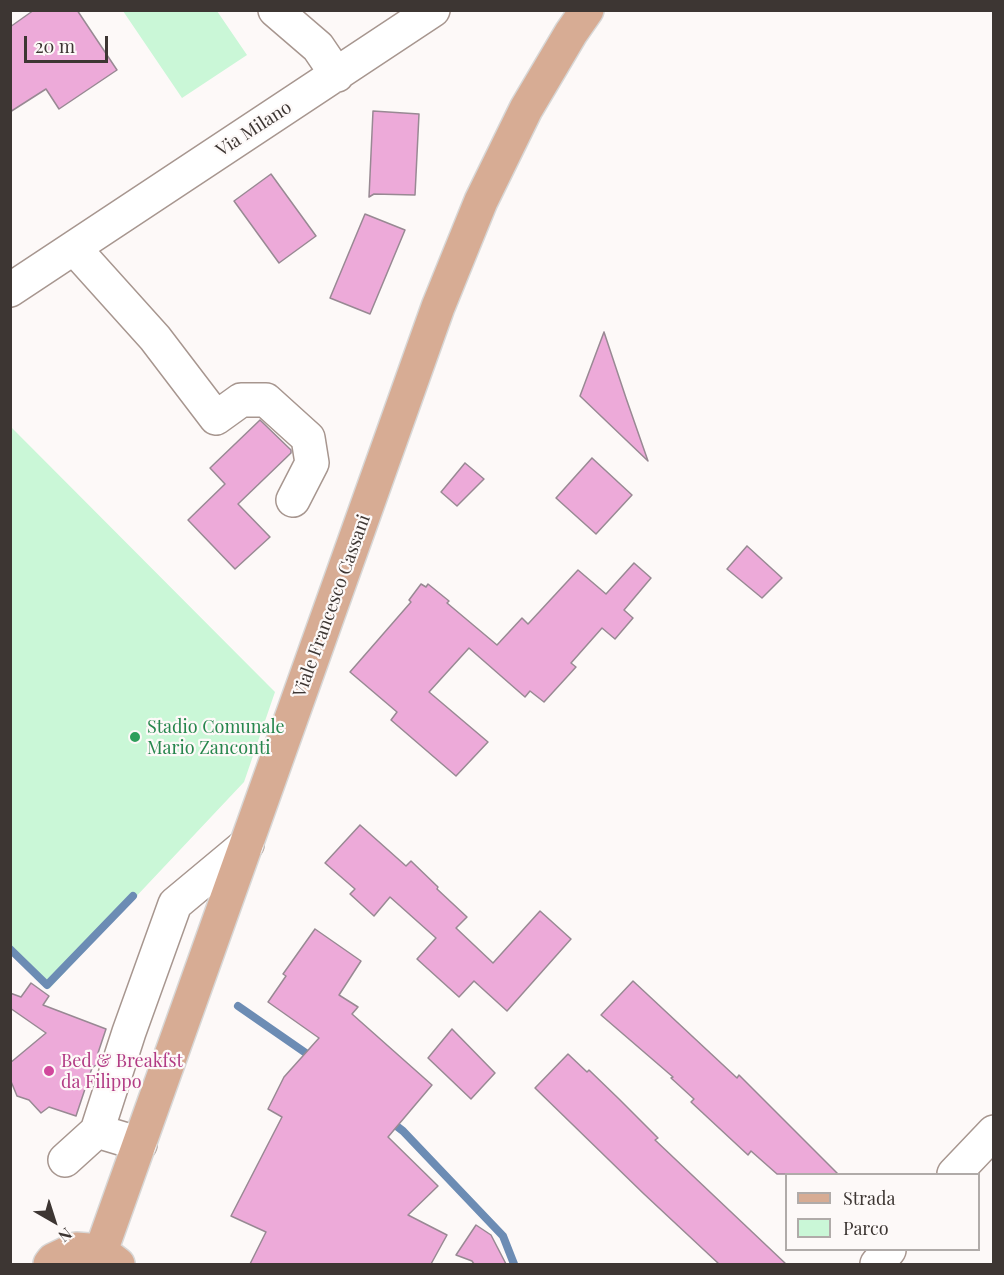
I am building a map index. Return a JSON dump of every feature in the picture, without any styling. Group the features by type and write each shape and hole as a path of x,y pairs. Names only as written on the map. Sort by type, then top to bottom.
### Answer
{"main road":[{"name":"Viale Francesco Cassani","path":"110,1258 140,1144 438,307 482,201 526,109 587,10"},
{"path":"50,1264 53,1260 76,1249 110,1258"}],"street":[{"path":"275,10 318,47 336,75"},
{"name":"Via Milano","path":"10,290 433,10"},
{"path":"74,248 155,338 216,418 241,400 266,400 308,438 312,463 293,500"},
{"path":"65,1160 97,1131 129,1032 175,904 247,844"},
{"path":"97,1131 140,1144"},
{"path":"955,1173 993,1132"},
{"path":"878,1264 888,1251"}],"green space":[{"path":"123,11 217,11 247,55 182,98"},
{"name":"Stadio Comunale Mario Zanconti","path":"11,427 275,692 244,782 49,989 11,951"}],"building":[{"path":"34,10 77,10 117,70 59,109 46,89 10,112 10,27"},
{"path":"373,111 419,114 415,195 374,194 369,197"},
{"path":"271,174 316,236 279,263 234,201"},
{"path":"365,214 405,230 370,314 330,298"},
{"path":"604,332 626,398 648,461 580,396"},
{"path":"260,420 291,450 291,453 238,504 270,537 235,569 188,520 225,484 210,468"},
{"path":"592,458 632,495 596,534 556,498"},
{"path":"465,463 484,479 457,506 441,492"},
{"path":"747,546 782,578 762,598 727,569"},
{"path":"634,563 651,578 624,610 633,618 615,639 602,628 571,663 576,667 544,702 530,691 525,697 469,648 429,692 488,742 456,776 391,720 397,712 350,672 411,602 409,600 421,584 426,587 428,584 497,645 522,618 528,624 578,570 606,594"},
{"path":"360,825 406,866 411,861 467,917 456,928 493,963 540,911 571,939 507,1011 474,981 459,997 417,959 436,938 390,897 374,916 350,894 355,889 325,863"},
{"path":"315,929 361,961 339,995 358,1007 352,1014 432,1085 388,1137 438,1186 408,1215 447,1235 431,1264 250,1264 266,1232 231,1216 282,1117 268,1109 284,1077 319,1038 268,1002 286,976 283,974"},
{"path":"633,981 737,1078 739,1075 837,1173 777,1174 751,1151 748,1155 691,1102 694,1099 671,1078 673,1077 601,1015"},
{"path":"31,983 49,996 43,1005 106,1029 98,1053 101,1057 100,1062 92,1068 76,1116 49,1107 41,1113 29,1100 17,1096 10,1079 10,1063 46,1033 10,1008 10,993 21,997"},
{"path":"452,1029 495,1073 471,1099 428,1058"},
{"path":"568,1054 587,1072 589,1070 658,1138 655,1140 786,1264 719,1264 644,1194 535,1088"},
{"path":"476,1225 491,1235 506,1264 474,1264 456,1255"}],"waterway":[{"path":"10,949 47,985 133,896"},
{"path":"238,1006 313,1058"},
{"path":"390,1121 403,1131 503,1236 514,1264"}],"place":[{"name":"Stadio Comunale Mario Zanconti","path":"135,737"},
{"name":"Bed & Breakfst da Filippo","path":"49,1071"}]}
